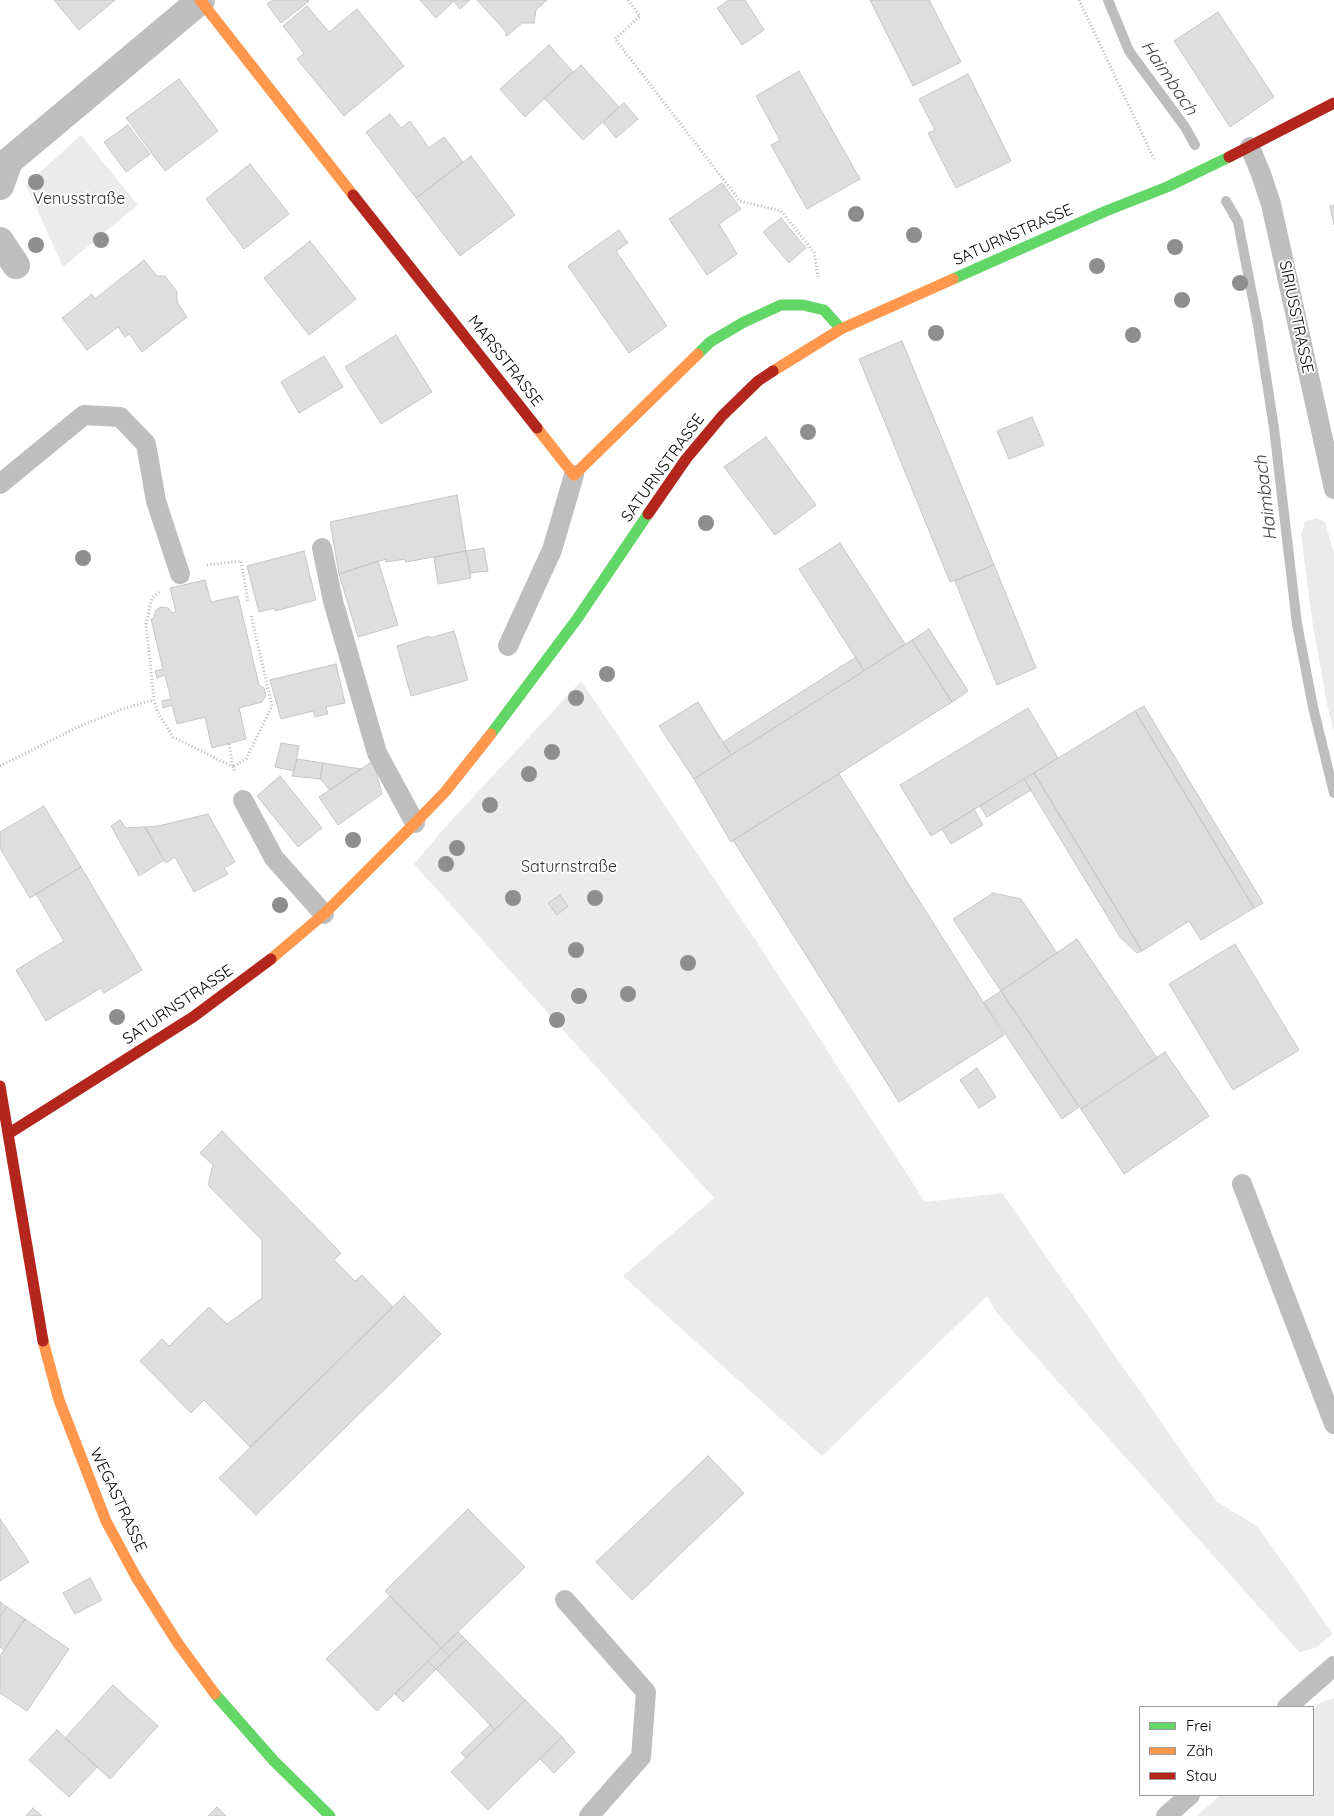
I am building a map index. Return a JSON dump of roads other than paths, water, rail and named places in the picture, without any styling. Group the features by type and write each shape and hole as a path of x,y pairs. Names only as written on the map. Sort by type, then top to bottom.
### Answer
{"street":[{"path":"0,186 9,162 200,0"},
{"name":"MARSSTRASSE","path":"200,0 574,475"},
{"name":"SATURNSTRASSE","path":"4,1136 193,1017 269,961 324,914 446,792 506,716 577,619 686,459 722,416 758,380 841,329 1098,215 1167,187 1250,147 1334,103"},
{"path":"0,241 16,265"},
{"path":"574,475 710,342 744,322 781,305 803,305 824,310 841,329"},
{"name":"WEGASTRASSE","path":"0,1086 4,1136 42,1338 59,1400 106,1521 136,1577 177,1642 221,1702 274,1761 330,1816"}],"lane":[{"name":"SIRIUSSTRASSE","path":"1250,147 1262,174 1271,204 1334,489"},
{"path":"0,484 84,415 120,417 146,444 156,501 180,574"},
{"path":"508,646 552,550 574,475"},
{"path":"322,548 333,600 377,754 415,823"},
{"path":"243,800 274,858 324,914"},
{"path":"1242,1184 1334,1424"},
{"path":"565,1600 646,1692 641,1757 589,1816"},
{"path":"1288,1706 1334,1666"},
{"path":"1166,1816 1189,1796"}],"waterway":[{"name":"Haimbach","path":"1108,0 1129,51 1185,127 1195,145"},
{"name":"Haimbach","path":"1226,201 1238,222 1258,325 1274,428 1297,624 1313,707 1334,793"}],"park label":[{"name":"Venusstraße","path":"79,199"},
{"name":"Saturnstraße","path":"569,867"}]}
